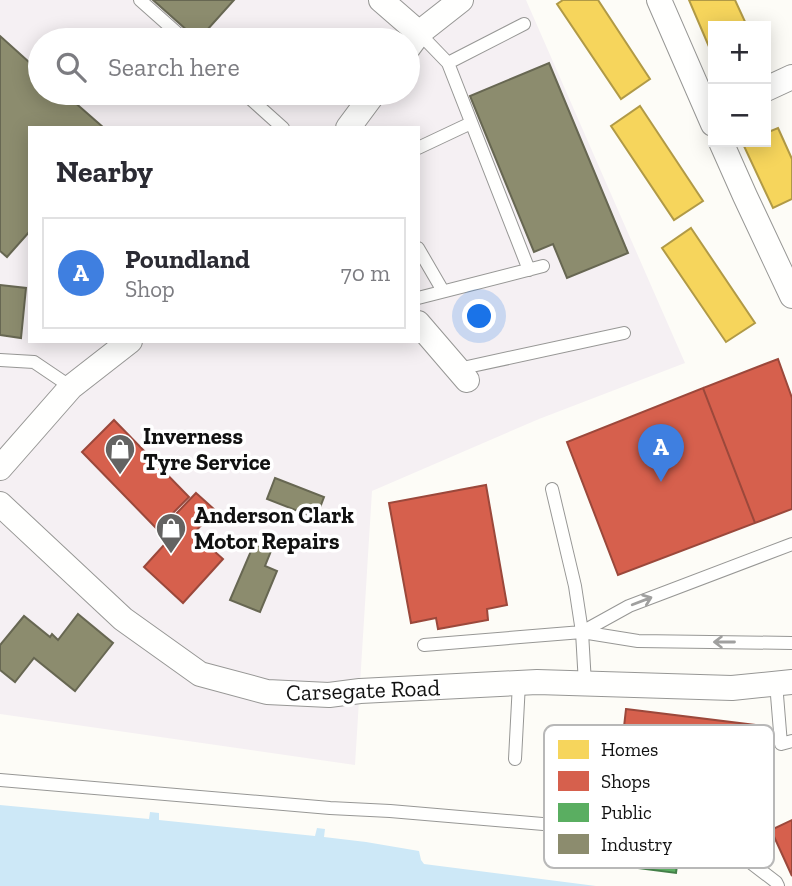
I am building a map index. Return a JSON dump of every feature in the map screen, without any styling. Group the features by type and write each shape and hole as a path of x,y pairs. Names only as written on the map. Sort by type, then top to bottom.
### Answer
{"street":[{"path":"381,0 403,28"},
{"path":"420,34 461,0"},
{"path":"659,0 708,109"},
{"path":"771,87 792,77"},
{"path":"349,126 365,105"},
{"path":"723,147 792,296"},
{"path":"420,325 462,375"},
{"path":"0,468 71,387 127,343"},
{"name":"Carsegate Road","path":"0,504 122,619 200,674 267,692 329,695 519,683 732,688 784,683"}],"lane":[{"path":"140,0 172,28"},
{"path":"448,63 524,24"},
{"path":"420,45 448,63 528,270"},
{"path":"257,105 281,126"},
{"path":"420,147 471,122"},
{"path":"420,251 443,291"},
{"path":"420,297 543,266"},
{"path":"462,375 624,333"},
{"path":"0,360 34,362 71,387"},
{"path":"552,489 575,586 582,632 585,684"},
{"path":"582,632 629,606 792,544"},
{"path":"424,645 582,632 638,641 792,643"},
{"path":"515,759 519,683"},
{"path":"784,683 781,744 792,741"},
{"path":"0,780 544,824"},
{"path":"758,868 778,886"}],"shaded area":[{"path":"0,0 526,0 685,363 539,419 372,491 355,765 0,714"}],"water":[{"path":"0,805 149,819 150,812 159,813 159,820 315,836 317,828 325,829 324,837 419,851 424,864 596,886 0,886"}],"building: Homes":[{"path":"563,0 598,0 650,79 621,99 557,4"},
{"path":"689,0 735,0 745,21 708,21 708,44"},
{"path":"640,106 703,201 674,220 611,126"},
{"path":"778,128 792,159 792,199 773,208 744,147 771,147 771,131"},
{"path":"691,228 755,323 726,342 662,248"}],"building: Shops":[{"path":"778,359 792,398 792,509 755,523 703,388"},
{"path":"703,388 755,523 618,575 567,442"},
{"path":"114,420 189,497 157,529 82,452"},
{"path":"486,485 507,605 487,609 488,620 438,629 436,618 411,623 389,503"},
{"path":"196,493 215,510 194,533 223,559 183,603 144,567 183,524 174,516"},
{"path":"626,709 755,725 624,725"},
{"path":"792,820 792,876 774,837 774,829"}],"building: Public":[{"path":"638,868 677,868 676,873"}],"building: Industry":[{"path":"153,0 234,0 209,28 184,28"},
{"path":"0,36 28,61 28,105 78,105 102,126 28,126 28,233 7,257 0,251"},
{"path":"549,63 628,253 567,278 553,244 534,252 470,96"},
{"path":"0,285 26,288 21,338 0,335"},
{"path":"275,478 324,497 316,518 267,499"},
{"path":"254,544 271,551 265,566 277,571 260,612 230,600"},
{"path":"78,614 113,643 75,691 34,658 15,682 0,670 0,645 24,616 50,637 52,634 58,640"}],"place":[{"name":"Inverness Tyre Service","path":"120,476"},
{"name":"Poundland","path":"661,482"},
{"name":"Anderson Clark Motor Repairs","path":"171,555"}]}
